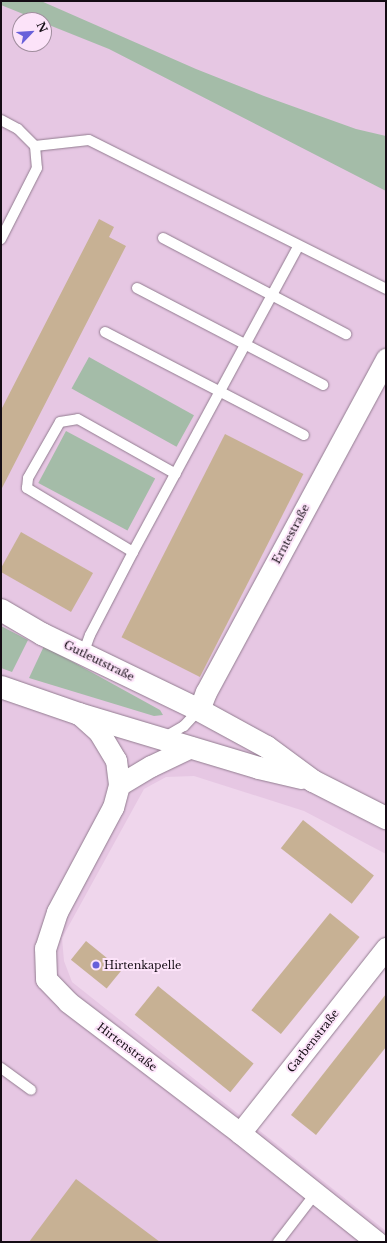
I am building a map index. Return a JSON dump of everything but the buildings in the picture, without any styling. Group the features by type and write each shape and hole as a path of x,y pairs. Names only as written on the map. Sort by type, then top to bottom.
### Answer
{"main road":[{"name":"Gutleutstraße","path":"1,610 83,654 199,710 267,747 313,781 386,818"},
{"name":"Gutleutstraße","path":"1,687 79,714 259,768 313,781"}],"street":[{"name":"Erntestraße","path":"199,710 206,692 386,359"},
{"name":"Hirtenstraße","path":"79,714 99,732 116,760 119,785 113,807 57,912 45,948 46,979 68,1002 240,1133 377,1242"},
{"path":"119,785 151,766 191,747"},
{"name":"Garbenstraße","path":"240,1133 386,948"}],"lane":[{"path":"1,120 18,129 35,146 37,168 1,239"},
{"path":"35,146 89,140 298,247 386,289"},
{"path":"163,238 273,294 346,334"},
{"path":"83,654 90,635 133,552 298,247"},
{"path":"137,288 323,385"},
{"path":"105,332 304,435"},
{"path":"133,552 27,488 28,478 60,422 78,419 176,474"},
{"path":"162,739 184,726 199,710"},
{"path":"1,1068 31,1090"},
{"path":"278,1242 316,1194"}],"shaded area":[{"path":"1,1 386,1 386,854 304,811 194,776 166,777 144,789 62,938 64,961 72,982 386,1231 386,1242 1,1242"}],"green space":[{"path":"1,1 41,1 196,69 264,96 356,129 386,136 386,191 109,49 52,26 52,12 18,12 1,5"},
{"path":"89,357 194,415 177,447 72,388"},
{"path":"66,431 155,478 127,531 38,483"},
{"path":"1,626 28,640 12,672 1,668"},
{"path":"44,646 160,710 163,715 154,716 29,678"}],"place":[{"name":"Hirtenkapelle","path":"96,965"}]}
